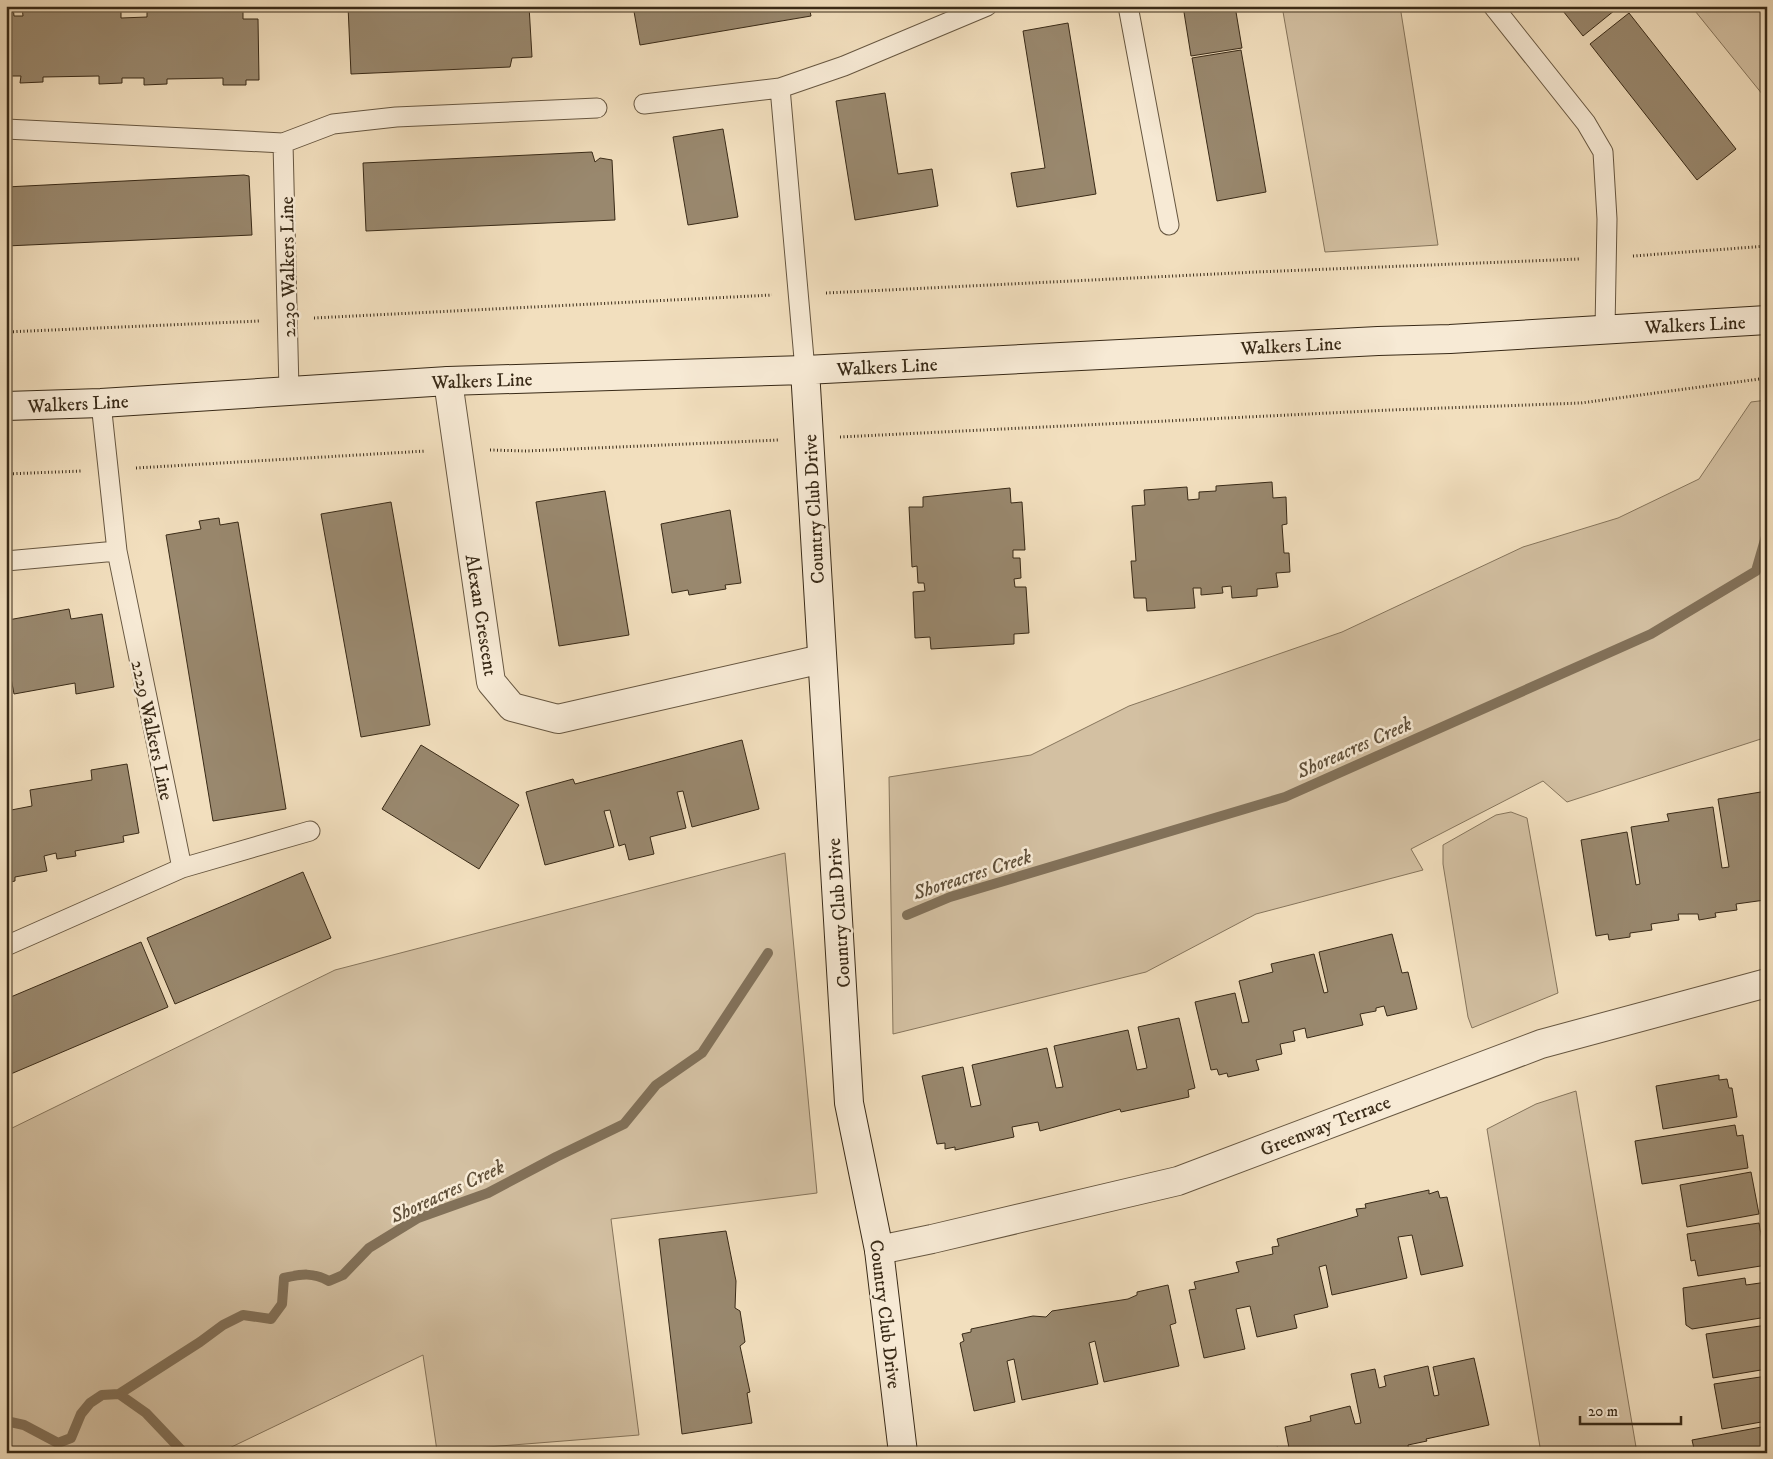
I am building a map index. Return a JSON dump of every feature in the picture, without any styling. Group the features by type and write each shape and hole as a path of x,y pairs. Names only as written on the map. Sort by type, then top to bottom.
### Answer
{"street":[{"name":"Walkers Line","path":"6,406 100,403 448,381 804,370 1450,339 1767,320"},
{"name":"Country Club Drive","path":"804,370 849,1104 879,1250 903,1453"},
{"name":"Alexan Crescent","path":"448,381 491,682 512,707 558,719 822,659"},
{"name":"Greenway Terrace","path":"879,1250 1178,1180 1541,1044 1767,983"}],"lane":[{"path":"644,104 780,88 844,66 987,6"},
{"path":"1128,6 1169,225"},
{"path":"1493,6 1586,123 1602,152 1607,219 1605,329"},
{"path":"780,88 804,370"},
{"path":"6,129 283,143 333,124 396,117 597,108"},
{"name":"2230 Walkers Line","path":"283,143 289,390"},
{"name":"2229 Walkers Line","path":"100,403 117,552 182,868"},
{"path":"6,561 117,552"},
{"path":"6,946 182,868 310,831"}],"path":[{"path":"6,332 1236,273 1606,258 1767,246"},
{"path":"6,474 252,462 457,449 526,451 1371,411 1581,404 1767,378"}],"shaded area":[{"path":"1282,6 1400,6 1438,245 1325,252"},
{"path":"1691,6 1767,6 1767,100"},
{"path":"1767,400 1767,737 1567,802 1543,781 1411,849 1423,870 1256,914 1146,972 893,1034 889,777 1031,755 1129,706 1342,632 1523,547 1618,518 1699,479 1751,402"},
{"path":"1511,812 1527,818 1558,993 1472,1028 1468,1017 1443,864 1443,845 1496,815"},
{"path":"785,853 817,1193 611,1219 639,1435 437,1451 423,1355 219,1453 6,1453 6,1131 335,970"},
{"path":"1576,1091 1637,1453 1541,1453 1487,1129 1536,1104"}],"building":[{"path":"6,6 13,6 14,16 23,16 22,6 45,6 45,8 121,6 121,18 147,17 147,6 168,6 168,9 243,7 243,19 258,19 259,80 246,80 246,85 223,85 223,78 167,79 167,84 144,85 144,78 122,78 122,83 99,84 99,76 43,77 43,82 20,83 21,76 6,76"},
{"path":"348,6 529,6 532,57 512,58 510,67 351,74"},
{"path":"633,6 809,6 811,16 640,45"},
{"path":"1183,6 1235,6 1242,48 1191,56"},
{"path":"1559,6 1620,6 1583,36"},
{"path":"1629,13 1736,149 1697,180 1590,44"},
{"path":"1068,23 1096,194 1017,207 1011,173 1045,168 1023,31"},
{"path":"1241,50 1266,192 1217,201 1192,58"},
{"path":"885,93 898,174 932,169 938,206 855,220 836,101"},
{"path":"723,129 738,217 688,225 673,137"},
{"path":"592,152 595,162 600,158 612,160 615,220 366,231 363,163"},
{"path":"249,176 252,235 6,246 6,187"},
{"path":"1272,482 1273,498 1286,497 1287,524 1282,525 1284,553 1289,553 1290,572 1276,573 1278,587 1257,589 1257,596 1232,598 1231,586 1222,587 1223,593 1201,595 1201,588 1193,588 1195,608 1147,611 1146,598 1134,598 1131,561 1136,561 1132,506 1145,505 1144,490 1187,487 1188,500 1199,499 1199,492 1216,491 1216,486"},
{"path":"1010,488 1011,503 1022,502 1025,550 1013,550 1013,558 1020,558 1021,578 1014,579 1015,587 1026,587 1029,633 1014,634 1014,644 931,649 930,637 915,638 913,592 925,591 924,583 918,583 917,566 912,567 909,507 923,507 923,497"},
{"path":"605,491 629,635 559,646 536,502"},
{"path":"391,502 430,725 361,737 321,514"},
{"path":"730,510 741,583 725,585 726,589 689,595 688,590 672,593 661,524"},
{"path":"219,518 220,525 238,522 286,809 213,821 166,535 201,529 199,521"},
{"path":"69,609 71,619 102,614 114,687 76,694 75,683 14,694 11,678 6,679 6,613 8,620"},
{"path":"742,740 759,809 692,827 683,791 677,792 686,828 650,837 654,854 629,860 625,844 619,846 610,810 604,811 614,847 545,865 526,792 573,779 575,784"},
{"path":"421,745 519,805 479,869 382,809"},
{"path":"127,764 139,833 123,836 124,842 75,851 76,856 57,859 56,853 44,856 47,871 15,877 15,881 6,883 6,811 32,806 30,790 92,780 91,770"},
{"path":"1767,791 1765,900 1736,904 1737,910 1715,913 1716,917 1699,920 1698,914 1678,914 1679,920 1651,924 1652,930 1630,933 1630,937 1609,940 1608,934 1596,936 1581,840 1627,832 1636,885 1640,884 1631,827 1669,821 1667,814 1713,807 1722,868 1729,867 1718,799"},
{"path":"303,872 331,938 175,1004 147,938"},
{"path":"1392,934 1402,973 1408,972 1417,1009 1387,1016 1384,1006 1376,1008 1376,1011 1360,1014 1363,1025 1307,1038 1305,1028 1293,1031 1295,1041 1280,1044 1282,1054 1256,1060 1259,1070 1228,1077 1227,1073 1219,1075 1217,1069 1211,1070 1195,1002 1235,993 1242,1023 1249,1022 1239,981 1273,972 1271,964 1314,954 1324,993 1328,992 1319,952"},
{"path":"141,942 168,1007 6,1076 6,999"},
{"path":"1179,1018 1195,1088 1188,1090 1189,1097 1121,1112 1120,1109 1040,1131 1038,1122 1012,1127 1014,1137 955,1150 955,1147 945,1149 945,1143 937,1144 922,1076 963,1067 971,1107 981,1105 972,1065 1047,1048 1056,1088 1063,1087 1054,1046 1128,1030 1137,1070 1147,1068 1138,1027"},
{"path":"1719,1075 1719,1080 1727,1079 1729,1088 1732,1088 1737,1117 1663,1129 1656,1086"},
{"path":"1735,1125 1737,1136 1743,1135 1748,1168 1642,1184 1635,1141"},
{"path":"1751,1172 1759,1214 1687,1227 1680,1185"},
{"path":"1429,1190 1429,1194 1438,1191 1440,1198 1447,1197 1463,1266 1421,1275 1412,1235 1398,1237 1407,1278 1332,1295 1326,1265 1319,1267 1328,1307 1294,1315 1297,1328 1257,1337 1250,1306 1236,1309 1245,1349 1204,1358 1189,1290 1196,1289 1194,1282 1239,1272 1236,1262 1273,1254 1272,1247 1279,1246 1277,1239 1358,1216 1356,1209 1366,1208 1365,1204"},
{"path":"1759,1223 1762,1240 1765,1240 1767,1265 1698,1276 1695,1260 1691,1261 1687,1234"},
{"path":"726,1231 736,1281 735,1308 740,1311 745,1342 740,1346 750,1392 747,1393 752,1423 682,1434 659,1239"},
{"path":"1745,1278 1746,1285 1767,1282 1767,1317 1692,1329 1686,1325 1683,1288"},
{"path":"1168,1285 1176,1323 1170,1325 1179,1366 1104,1382 1095,1341 1089,1343 1098,1384 1022,1400 1014,1359 1007,1361 1015,1402 974,1411 960,1343 964,1341 962,1334 971,1332 971,1329 1033,1316 1046,1317 1052,1311 1128,1299 1137,1295 1137,1292"},
{"path":"1767,1325 1767,1369 1713,1378 1706,1334"},
{"path":"1474,1358 1489,1425 1426,1439 1427,1441 1408,1445 1409,1453 1290,1453 1285,1427 1311,1421 1310,1416 1350,1406 1355,1424 1361,1423 1351,1374 1375,1369 1379,1388 1386,1386 1384,1376 1428,1366 1434,1396 1439,1395 1433,1367"},
{"path":"1767,1376 1767,1421 1722,1429 1714,1384"},
{"path":"1767,1426 1767,1453 1695,1453 1692,1440"},
{"path":"1278,1447 1279,1453 1253,1453"}],"waterway":[{"name":"Shoreacres Creek","path":"907,915 950,897 1285,797 1651,634 1756,571 1767,533"},
{"name":"Shoreacres Creek","path":"6,1421 24,1425 58,1443 71,1438 81,1414 90,1403 102,1395 119,1394 223,1325 243,1315 271,1319 282,1304 284,1278 307,1275 317,1276 329,1281 343,1275 369,1248 418,1218 488,1193 624,1124 656,1085 702,1053 768,953"},
{"name":"Shoreacres Creek","path":"119,1394 146,1413 184,1453"}]}
